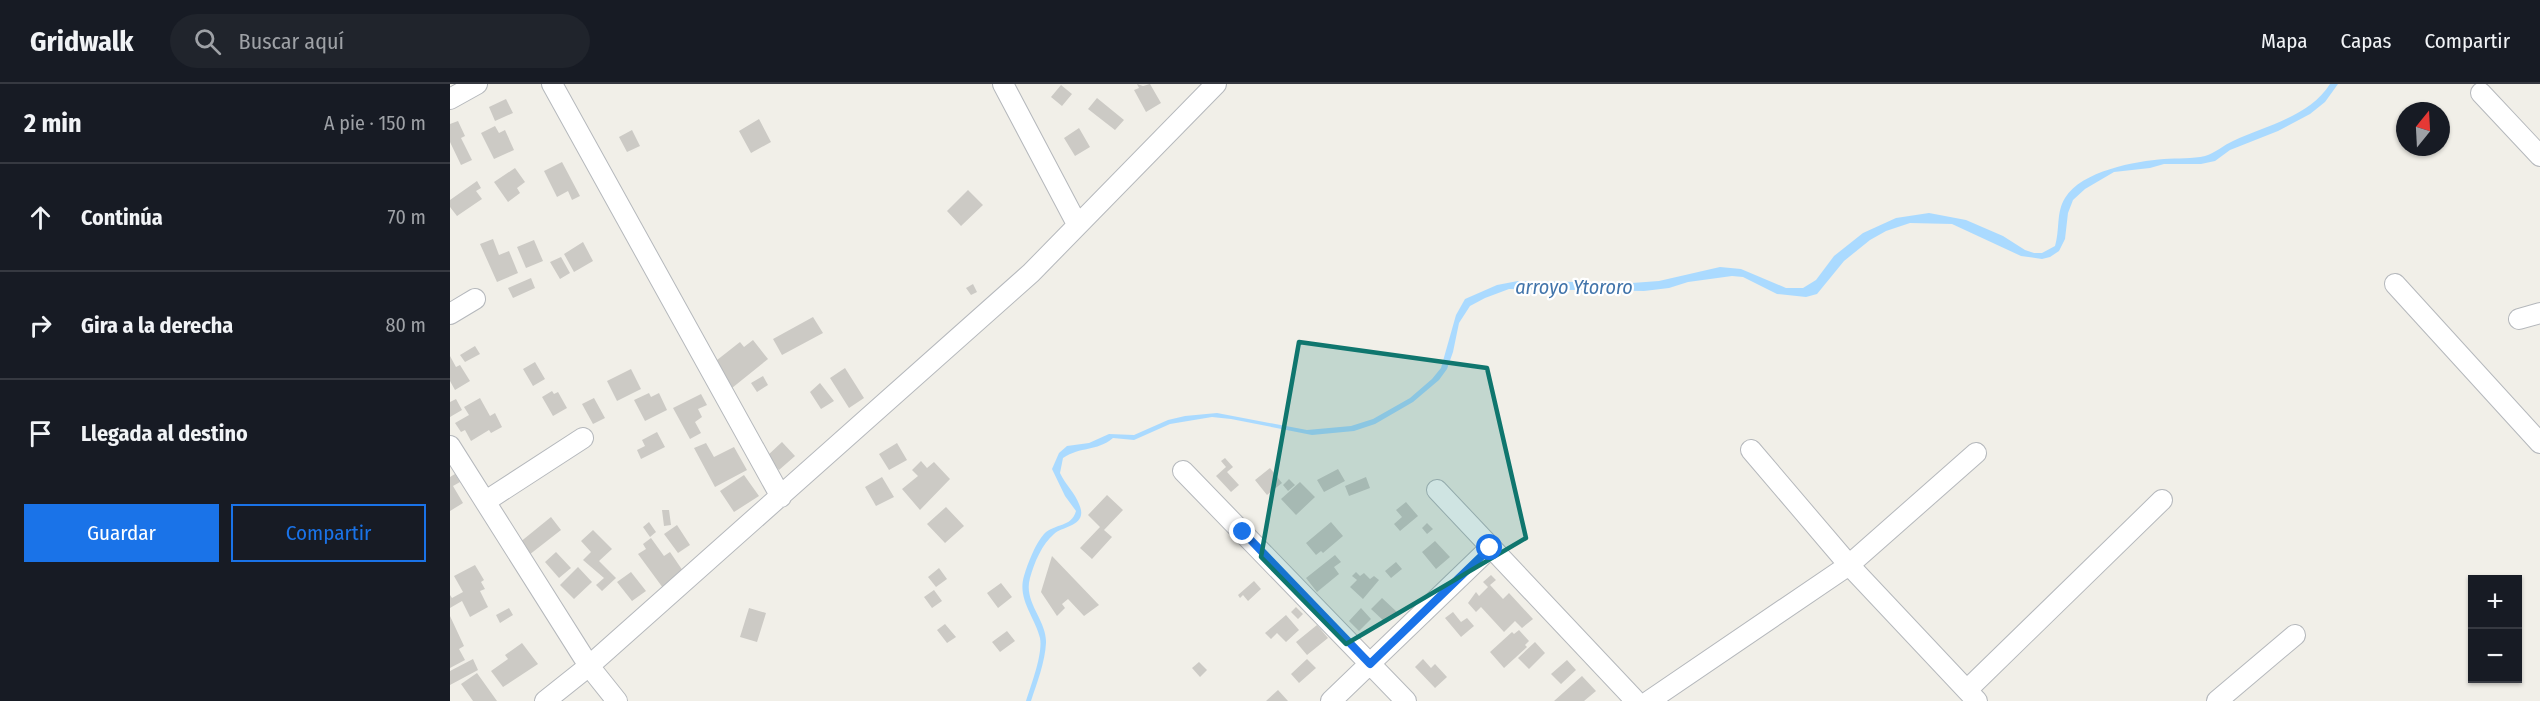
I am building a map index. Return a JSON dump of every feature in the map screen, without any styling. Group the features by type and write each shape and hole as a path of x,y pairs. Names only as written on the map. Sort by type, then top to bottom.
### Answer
{"street":[{"path":"450,99 477,84"},
{"path":"552,84 780,497"},
{"path":"1003,84 1077,224"},
{"path":"545,701 589,666 1031,273 1216,84"},
{"path":"2481,93 2540,156"},
{"path":"2395,284 2540,443"},
{"path":"450,314 475,299"},
{"path":"2519,319 2540,313"},
{"path":"486,501 583,438"},
{"path":"450,446 589,666 617,701"},
{"path":"1751,450 1849,566 1972,696 2162,500"},
{"path":"1649,701 1849,566 1976,453"},
{"path":"1184,471 1406,701"},
{"path":"1437,490 1636,701"},
{"path":"1331,701 1490,548"},
{"path":"2217,701 2295,635"}],"highlighted area":[{"path":"1299,342 1487,368 1526,538 1346,644 1261,557"}],"water":[{"name":"arroyo Ytororo","path":"2330,84 2338,84 2325,102 2310,114 2278,131 2230,150 2215,161 2201,164 2164,164 2114,172 2085,189 2073,200 2068,213 2065,239 2059,251 2050,257 2042,259 2021,256 1952,224 1910,223 1886,231 1870,240 1844,261 1817,294 1806,297 1777,294 1743,277 1732,276 1644,291 1509,289 1470,306 1459,323 1453,352 1447,369 1439,380 1413,402 1375,424 1354,431 1312,435 1212,417 1170,424 1134,440 1113,438 1101,445 1070,454 1063,458 1060,473 1077,500 1081,517 1074,524 1058,531 1050,538 1039,554 1030,578 1030,595 1043,627 1046,643 1031,701 1026,701 1040,652 1040,638 1025,600 1022,584 1041,538 1048,531 1067,523 1076,511 1065,496 1052,469 1059,453 1067,446 1089,443 1109,434 1134,435 1168,420 1185,416 1217,413 1307,430 1351,426 1373,419 1410,398 1432,379 1441,368 1456,315 1465,299 1497,285 1518,281 1632,283 1659,281 1720,267 1741,269 1786,288 1803,288 1816,280 1834,256 1863,233 1896,218 1929,213 1966,220 2003,236 2025,250 2042,253 2055,246 2062,203 2083,181 2096,174 2125,165 2209,155 2233,141 2299,112 2321,95"}],"building":[{"path":"1137,84 1143,86 1150,84 1161,103 1146,112 1134,90 1139,88"},
{"path":"1061,85 1072,94 1062,106 1051,97"},
{"path":"1097,98 1124,120 1115,130 1088,109"},
{"path":"506,99 513,113 495,121 489,107"},
{"path":"759,119 771,142 751,153 739,131"},
{"path":"458,121 465,136 461,138 472,160 461,165 450,142 450,124"},
{"path":"495,126 499,133 505,130 514,150 494,159 481,133"},
{"path":"1079,128 1090,147 1075,156 1064,138"},
{"path":"632,130 640,146 627,152 619,137"},
{"path":"562,162 580,196 572,200 568,191 557,197 544,171"},
{"path":"515,168 525,182 517,188 520,193 508,202 494,182"},
{"path":"477,181 481,188 476,191 482,199 457,216 450,207 450,200"},
{"path":"968,190 983,205 961,226 947,211"},
{"path":"493,239 499,255 509,251 518,273 497,282 480,244"},
{"path":"534,240 543,261 526,268 517,247"},
{"path":"583,242 593,261 574,272 564,254"},
{"path":"561,257 570,273 560,279 550,262"},
{"path":"531,278 535,288 513,298 508,288"},
{"path":"973,284 977,292 971,295 966,288"},
{"path":"813,317 823,333 782,355 773,339"},
{"path":"753,340 768,359 732,388 712,364 740,342 744,347"},
{"path":"475,346 480,354 465,362 460,355"},
{"path":"450,356 456,367 460,365 470,381 455,390 450,381"},
{"path":"535,362 545,379 533,386 523,369"},
{"path":"845,368 864,398 849,408 830,378"},
{"path":"631,369 641,389 617,401 607,381"},
{"path":"763,376 768,385 757,392 751,383"},
{"path":"820,383 834,401 821,409 810,392"},
{"path":"552,391 554,394 558,392 567,408 553,416 542,397"},
{"path":"649,393 651,397 659,393 667,410 645,421 634,400"},
{"path":"701,394 707,405 698,409 702,417 695,422 701,433 690,439 673,408"},
{"path":"480,398 490,416 495,413 502,427 491,433 489,430 471,441 465,430 461,432 455,423 469,415 464,407"},
{"path":"594,398 605,418 593,424 582,404"},
{"path":"456,399 462,410 450,417 450,402"},
{"path":"657,432 665,447 641,459 637,450 645,446 642,440"},
{"path":"782,442 795,456 779,470 767,456"},
{"path":"706,443 714,457 734,447 747,470 715,487 694,448"},
{"path":"897,443 907,460 889,470 879,454"},
{"path":"1225,458 1233,467 1227,472 1239,485 1231,492 1216,476 1226,467 1221,461"},
{"path":"921,461 927,468 934,462 950,479 920,510 902,489 918,476 912,470"},
{"path":"1270,468 1282,483 1267,495 1255,480"},
{"path":"1338,469 1345,481 1324,492 1317,480"},
{"path":"455,474 460,482 453,486 463,503 450,511 450,477"},
{"path":"744,475 759,496 734,512 720,491"},
{"path":"882,477 894,497 876,506 865,487"},
{"path":"1366,477 1370,488 1349,496 1345,486"},
{"path":"1289,479 1295,485 1288,491 1283,485"},
{"path":"1300,482 1315,497 1296,515 1281,499"},
{"path":"1107,495 1123,510 1104,530 1112,537 1092,559 1080,548 1100,527 1088,515"},
{"path":"1406,502 1418,516 1400,531 1394,524 1402,517 1396,510"},
{"path":"946,507 964,526 945,543 927,524"},
{"path":"662,510 669,510 671,525 664,526"},
{"path":"551,517 561,530 529,555 519,543"},
{"path":"649,522 656,532 650,537 643,527"},
{"path":"1331,522 1343,536 1323,553 1321,551 1316,555 1306,543"},
{"path":"1427,523 1433,529 1427,534 1422,528"},
{"path":"677,525 690,545 678,553 664,534"},
{"path":"593,530 612,549 599,561 616,578 602,591 596,585 604,578 583,560 591,552 581,541"},
{"path":"651,538 664,556 670,552 683,571 677,575 678,578 663,588 638,554 646,549 643,544"},
{"path":"1435,541 1450,557 1436,569 1422,552"},
{"path":"556,552 571,568 559,578 545,562"},
{"path":"1335,555 1341,562 1334,567 1339,574 1317,592 1306,578"},
{"path":"1052,556 1099,605 1084,616 1068,599 1062,604 1065,608 1057,616 1041,592"},
{"path":"1396,562 1402,569 1391,578 1385,571"},
{"path":"475,565 484,580 481,582 485,589 480,591 488,607 470,617 462,601 450,608 450,595 452,598 463,592 454,576"},
{"path":"578,567 592,582 574,599 560,585"},
{"path":"939,568 947,579 936,587 928,577"},
{"path":"631,572 646,591 632,601 617,582"},
{"path":"1356,572 1360,576 1364,573 1370,579 1374,576 1379,580 1363,599 1350,587 1357,580 1352,576"},
{"path":"1491,575 1496,580 1490,585 1503,599 1509,593 1533,619 1522,628 1515,621 1504,632 1481,607 1476,612 1468,603 1476,592 1479,596 1488,587 1483,582"},
{"path":"1254,581 1261,589 1248,601 1243,595 1240,598 1238,595"},
{"path":"1001,583 1012,597 998,608 987,593"},
{"path":"934,590 942,601 932,608 924,597"},
{"path":"1382,598 1397,612 1386,623 1371,609"},
{"path":"1296,607 1303,614 1298,619 1291,612"},
{"path":"509,608 513,615 500,623 496,615"},
{"path":"749,608 766,613 757,642 740,637"},
{"path":"1361,608 1371,619 1359,631 1349,621"},
{"path":"1453,612 1461,622 1467,618 1474,626 1461,637 1445,618"},
{"path":"1286,615 1299,630 1286,642 1277,633 1271,639 1265,633"},
{"path":"450,616 464,646 459,649 465,660 450,668"},
{"path":"945,624 956,637 947,643 937,630"},
{"path":"1317,625 1328,638 1307,655 1296,642"},
{"path":"1519,630 1529,641 1525,645 1527,647 1504,668 1490,652 1512,632 1514,634"},
{"path":"1007,631 1015,641 1000,652 992,642"},
{"path":"1535,642 1545,653 1529,669 1518,658"},
{"path":"522,643 538,664 503,687 491,671 508,659 505,655"},
{"path":"473,659 478,670 450,685 450,671"},
{"path":"1307,659 1316,668 1299,683 1291,674"},
{"path":"1423,659 1431,668 1435,664 1447,677 1435,688 1415,667"},
{"path":"1567,660 1576,670 1561,684 1551,674"},
{"path":"1199,662 1207,670 1200,677 1192,668"},
{"path":"477,673 497,701 473,701 461,684"},
{"path":"1582,676 1596,691 1584,701 1554,701"},
{"path":"1278,690 1288,701 1266,701"}],"route":[{"path":"1243,532 1370,664 1490,548"}]}
